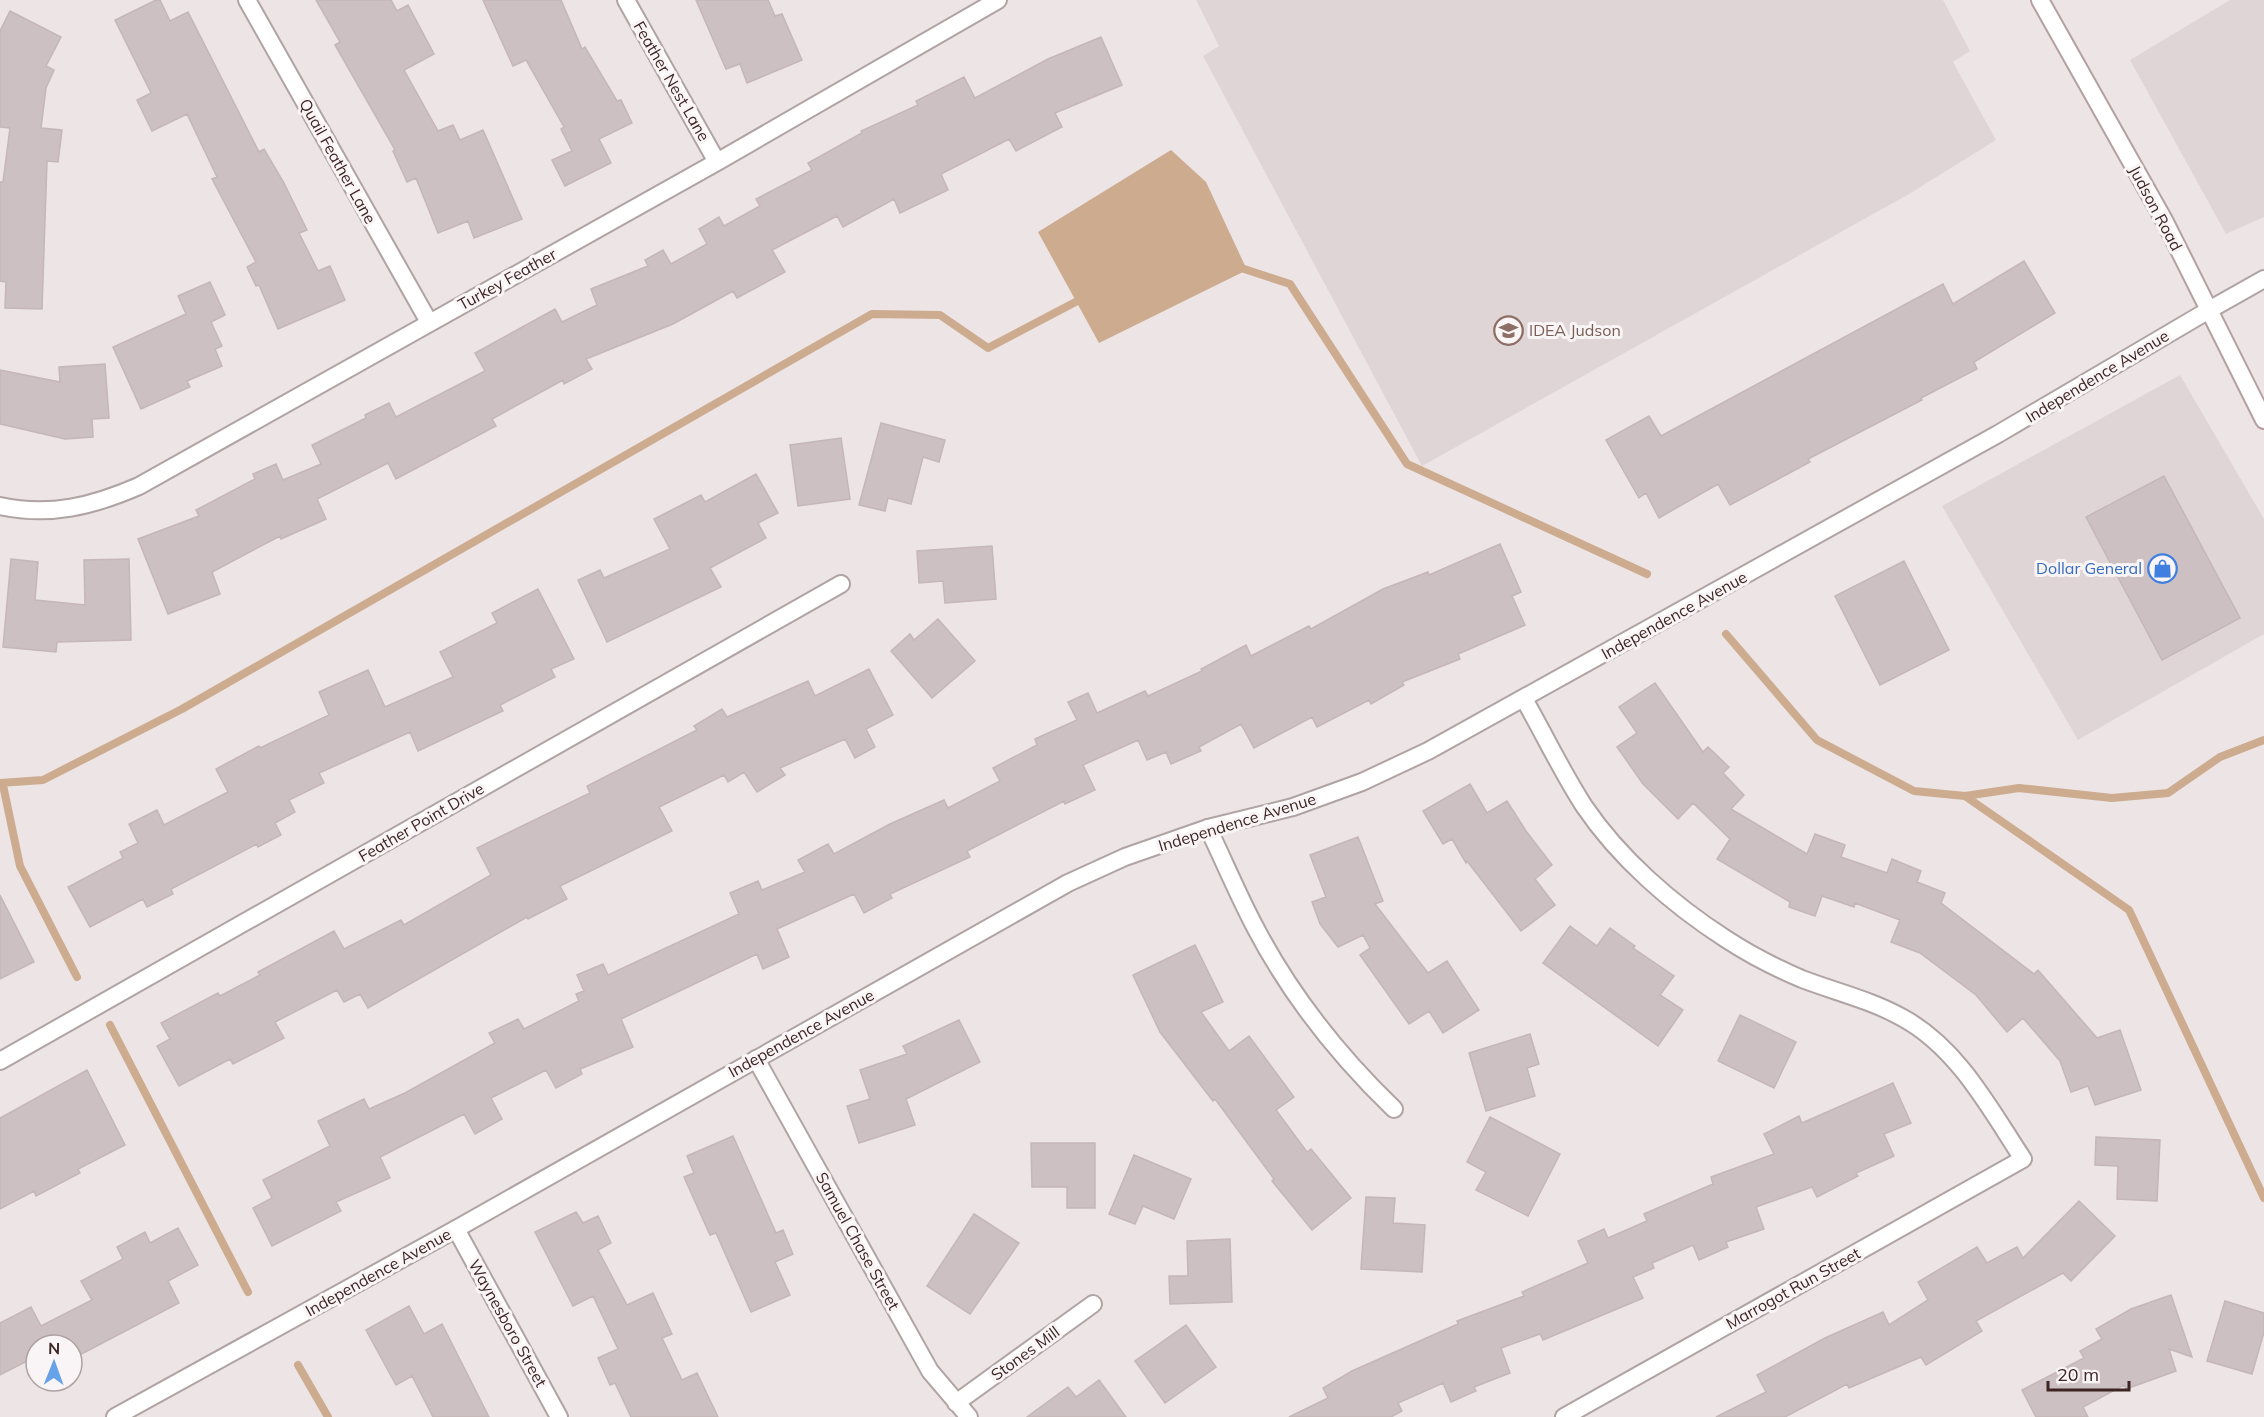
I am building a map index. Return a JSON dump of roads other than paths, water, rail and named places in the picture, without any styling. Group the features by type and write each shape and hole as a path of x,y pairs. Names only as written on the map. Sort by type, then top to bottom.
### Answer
{"street":[{"name":"Quail Feather Lane","path":"247,0 429,322"},
{"name":"Feather Nest Lane","path":"626,0 717,162"},
{"name":"Turkey Feather","path":"0,506 20,510 61,511 101,502 139,486 717,162 998,0"},
{"name":"Judson Road","path":"2040,0 2165,222 2264,420"},
{"name":"Independence Avenue","path":"115,1417 456,1229 1068,883 1125,857 1208,828 1293,807 1362,782 1428,751 1998,434 2264,279"},
{"name":"Feather Point Drive","path":"0,1061 841,584"},
{"name":"Marrogot Run Street","path":"1524,699 1585,807 1645,878 1716,933 1763,961 1802,979 1863,998 1905,1019 1943,1048 1974,1085 2023,1159 1564,1417"},
{"path":"1208,828 1256,929 1304,1005 1359,1075 1394,1109"},
{"name":"Samuel Chase Street","path":"756,1059 930,1371 969,1417"},
{"name":"Waynesboro Street","path":"456,1229 559,1417"},
{"name":"Stones Mill","path":"956,1403 1093,1304"}],"waterway":[{"path":"1238,267 1290,284 1407,464 1647,574"},
{"path":"0,783 43,780 182,709 872,314 940,315 988,348 1085,297"},
{"path":"1726,634 1817,740 1914,791 1965,796 2129,910 2264,1198"},
{"path":"1965,796 2019,788 2112,798 2168,793 2220,757 2264,740"},
{"path":"3,785 20,866 77,977"},
{"path":"110,1025 248,1292"},
{"path":"298,1365 328,1417"}],"place":[{"name":"IDEA Judson","path":"1508,330"},
{"name":"Dollar General","path":"2163,568"}]}
